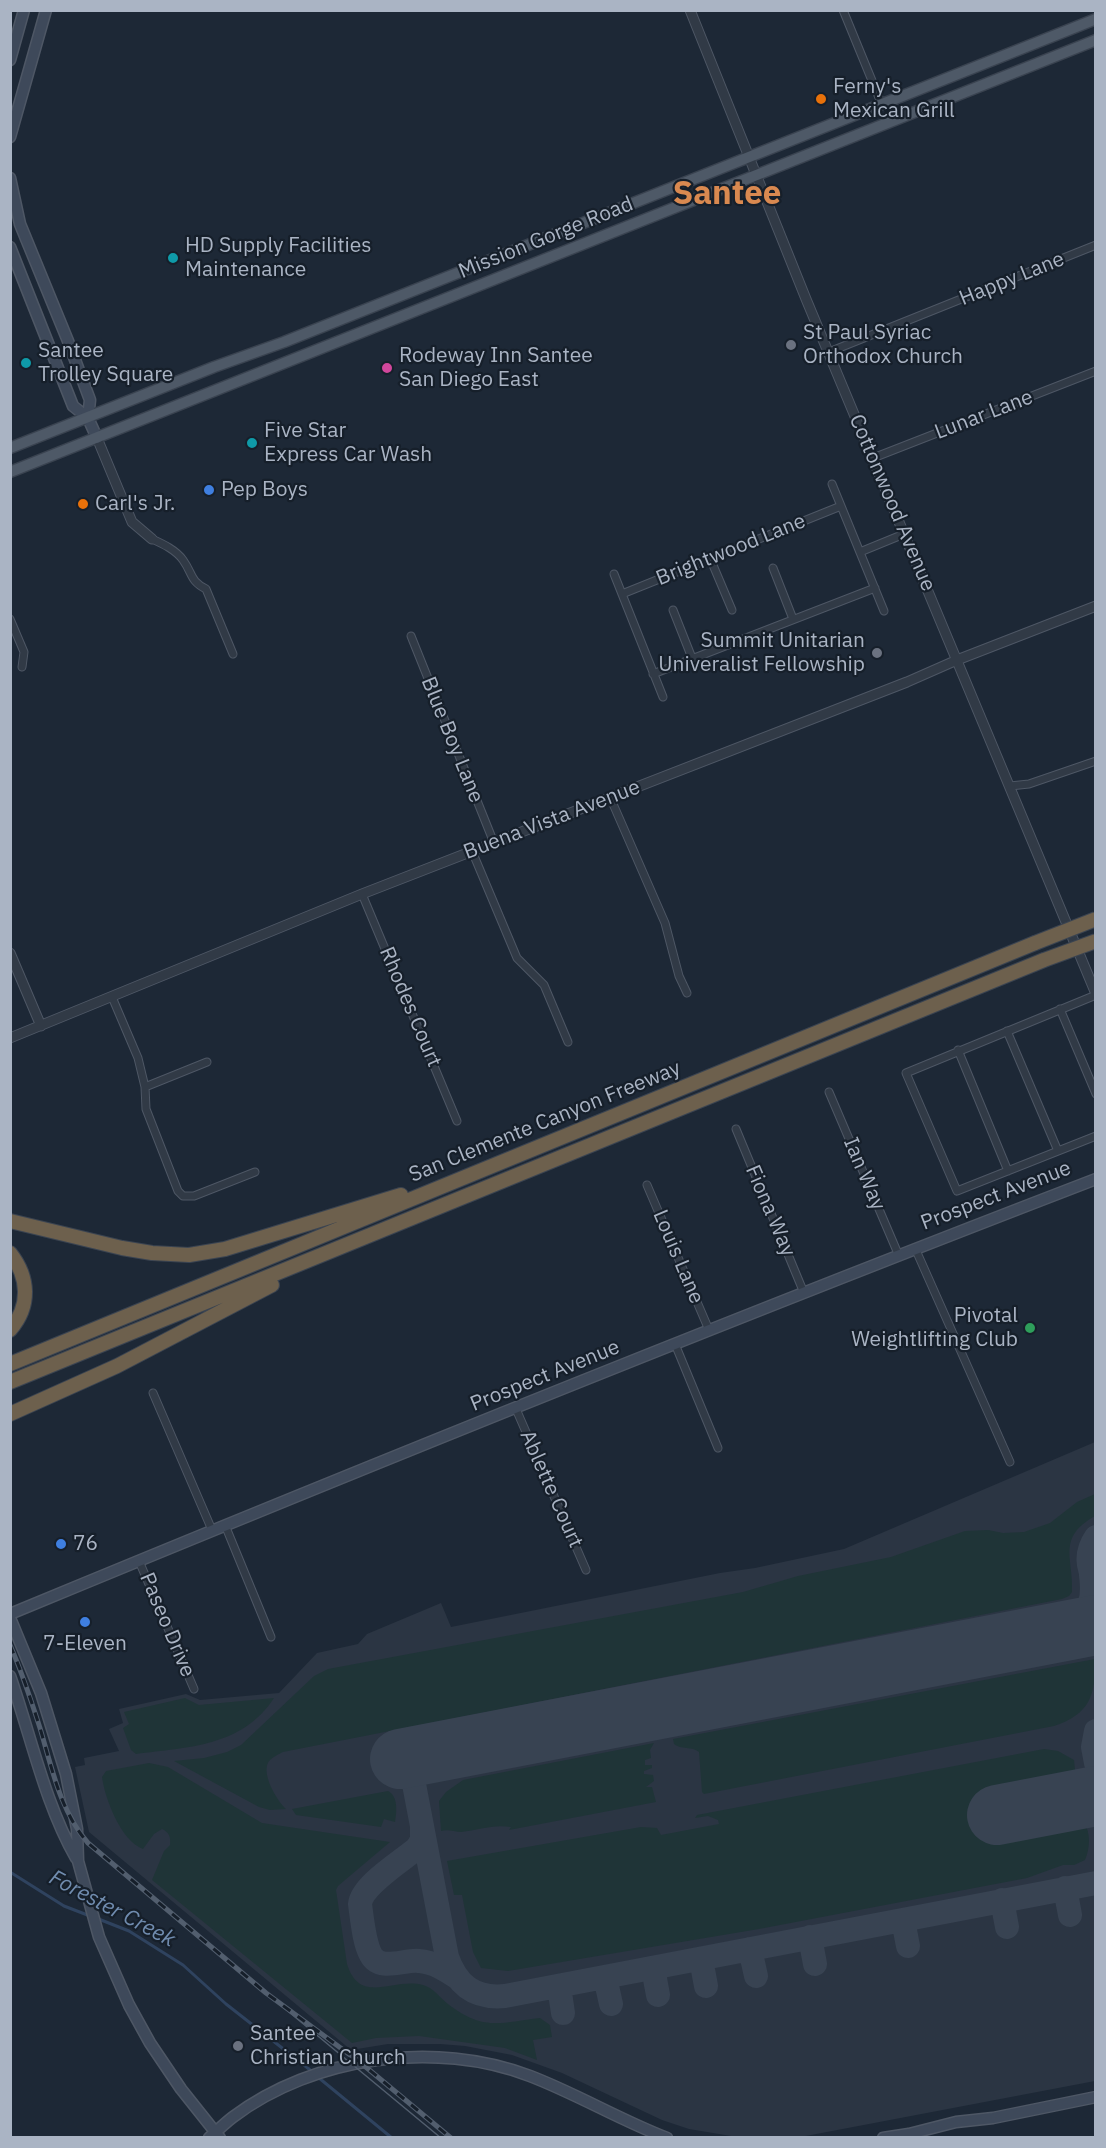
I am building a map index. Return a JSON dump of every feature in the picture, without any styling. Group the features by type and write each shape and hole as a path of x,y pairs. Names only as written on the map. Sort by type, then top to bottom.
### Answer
{"highway":[{"name":"San Clemente Canyon Freeway","path":"10,1364 1095,919"},
{"name":"San Clemente Canyon Freeway","path":"10,1382 1095,941"},
{"path":"10,1221 122,1248 152,1253 189,1255 237,1246 420,1189 528,1151"},
{"path":"10,1414 117,1366 337,1250"},
{"path":"10,1253 19,1263 26,1291 24,1304 10,1330"}],"main road":[{"path":"10,60 24,10"},
{"path":"10,137 46,10"},
{"name":"Mission Gorge Road","path":"10,448 749,158 1095,19"},
{"name":"Mission Gorge Road","path":"10,472 1095,40"},
{"path":"10,178 20,225 90,400 88,418"},
{"path":"10,247 73,406 88,418 97,438"},
{"name":"Prospect Avenue","path":"10,1616 212,1530 915,1248 1095,1179"},
{"path":"10,1616 46,1709 66,1774 77,1829 78,1861 99,1937 129,2005 150,2043 214,2136 246,2108 293,2083 345,2067 385,2059 424,2058 488,2064 530,2076 667,2138"},
{"path":"10,1676 63,1836 78,1861"},
{"path":"883,2138 956,2122 993,2118 1095,2097"}],"street":[{"path":"843,10 882,105"},
{"name":"Cottonwood Avenue","path":"692,11 749,158 1095,995"},
{"name":"Happy Lane","path":"829,352 1095,245"},
{"name":"Lunar Lane","path":"873,458 1095,372"},
{"path":"97,438 132,522 183,560 195,584 206,589 233,654"},
{"path":"832,484 884,610"},
{"name":"Brightwood Lane","path":"622,594 841,506"},
{"path":"860,552 904,534"},
{"path":"710,558 732,610"},
{"path":"773,568 793,619"},
{"path":"614,574 663,697"},
{"path":"653,674 875,588"},
{"name":"Buena Vista Avenue","path":"10,1038 362,894 907,682 1095,606"},
{"path":"673,610 692,658"},
{"path":"10,620 24,652 22,667"},
{"name":"Blue Boy Lane","path":"411,636 494,843"},
{"path":"1010,786 1029,784 1095,761"},
{"path":"610,797 665,923 679,976 687,993"},
{"path":"472,851 517,958 544,985 568,1042"},
{"name":"Rhodes Court","path":"362,894 457,1121"},
{"path":"10,952 41,1026"},
{"path":"1095,995 906,1073 957,1191 1095,1136"},
{"path":"111,997 138,1058 145,1087 146,1109 178,1191 183,1196 194,1196 255,1172"},
{"path":"1060,1009 1095,1094"},
{"path":"1007,1030 1058,1151"},
{"path":"958,1050 1008,1171"},
{"path":"145,1087 207,1062"},
{"name":"Ian Way","path":"829,1092 899,1256"},
{"name":"Fiona Way","path":"736,1129 804,1293"},
{"name":"Louis Lane","path":"647,1185 709,1330"},
{"path":"915,1248 1010,1462"},
{"path":"675,1344 718,1448"},
{"path":"153,1393 212,1530"},
{"name":"Ablette Court","path":"516,1409 586,1570"},
{"path":"225,1525 271,1637"},
{"name":"Paseo Drive","path":"139,1561 194,1689"}],"shaded area":[{"path":"1095,1442 1095,2081 795,2138 737,2137 689,2129 662,2120 562,2073 512,2055 440,2044 388,2044 351,2050 89,1832 75,1767 85,1765 84,1758 119,1751 109,1729 123,1723 119,1709 186,1694 200,1700 279,1693 317,1653 358,1644 367,1634 441,1603 451,1627 844,1549"}],"green space":[{"path":"1095,1494 1095,1516 1075,1532 1071,1541 1072,1592 1062,1599 283,1752 270,1760 267,1771 270,1786 286,1809 270,1810 259,1807 174,1761 204,1758 227,1752 241,1745 314,1676 328,1669 743,1592 798,1576 891,1557 965,1531 1024,1532 1050,1523 1077,1502"},
{"path":"1095,1659 1094,1683 1088,1702 1076,1716 1054,1726 704,1794 699,1752 677,1746 673,1739"},
{"path":"185,1698 199,1705 274,1698 261,1714 246,1726 212,1742 136,1754 131,1750 123,1728 129,1724 124,1712"},
{"path":"654,1743 650,1750 651,1758 645,1760 645,1765 652,1765 652,1768 644,1771 644,1774 653,1775 654,1781 646,1787 652,1787 656,1802 509,1830 511,1827 498,1826 461,1832 441,1831 439,1801 446,1792 463,1780"},
{"path":"1044,1749 1058,1751 1074,1760 1076,1779 1067,1783 990,1798 987,1801 993,1831 1002,1833 1079,1820 1084,1822 1086,1827 1089,1846 1085,1860 1027,1878 759,1929 508,1971 481,1968 473,1952 462,1895 454,1895 447,1861 641,1827 657,1828 661,1835 719,1824 718,1820 708,1816 695,1818 697,1815"},
{"path":"149,1763 168,1767 262,1823 390,1842 336,1890 347,1964 353,1977 360,1984 369,1987 400,1984 427,1986 460,2013 482,2022 502,2023 540,2018 550,2025 552,2037 533,2040 537,2060 505,2048 419,2036 376,2038 352,2043 152,1880 164,1851 170,1845 169,1835 162,1829 154,1834 143,1849 135,1845 115,1818 102,1777 106,1771"},
{"path":"388,1791 395,1800 395,1822 384,1819 381,1827 296,1815 292,1809"}],"waterway":[{"name":"Forester Creek","path":"10,1872 64,1906 90,1916"},
{"name":"Forester Creek","path":"96,1918 129,1931 183,1965 226,2004 314,2073"},
{"name":"Forester Creek","path":"319,2078 392,2138"}],"taxiway":[{"path":"1096,1537 1092,1543 1088,1560 1096,1584"},
{"path":"987,1644 1072,1627 1083,1616 1090,1604 1091,1575"},
{"path":"1096,1731 1093,1747 1096,1763"},
{"path":"409,1758 447,1957 462,1982 468,1988 484,1995 505,1996 1096,1883"},
{"path":"422,1826 422,1840 417,1848 375,1881 362,1897 360,1904 365,1937 371,1955 380,1963 413,1961 430,1963 458,1978"},
{"path":"1065,1888 1070,1915"},
{"path":"1002,1900 1007,1927"},
{"path":"903,1920 908,1946"},
{"path":"810,1937 815,1964"},
{"path":"750,1949 756,1976"},
{"path":"701,1959 706,1986"},
{"path":"653,1968 658,1995"},
{"path":"605,1977 611,2004"},
{"path":"559,1986 563,2013"}],"runway":[{"path":"400,1759 1096,1625"},
{"path":"997,1815 1096,1796"}],"tram line":[{"path":"266,1993 441,2138"}],"railway":[{"path":"10,1645 30,1697 64,1803 78,1831 88,1843 266,1993 361,2063 451,2138"}],"place":[{"name":"Ferny's Mexican Grill","path":"821,99"},
{"name":"HD Supply Facilities Maintenance","path":"173,258"},
{"name":"St Paul Syriac Orthodox Church","path":"791,345"},
{"name":"Santee Trolley Square","path":"26,363"},
{"name":"Rodeway Inn Santee San Diego East","path":"387,368"},
{"name":"Five Star Express Car Wash","path":"252,443"},
{"name":"Pep Boys","path":"209,490"},
{"name":"Carl's Jr.","path":"83,504"},
{"name":"Summit Unitarian Univeralist Fellowship","path":"877,653"},
{"name":"Pivotal Weightlifting Club","path":"1030,1328"},
{"name":"76","path":"61,1544"},
{"name":"7-Eleven","path":"85,1622"},
{"name":"Santee Christian Church","path":"238,2046"}],"district":[{"name":"Santee","path":"727,194"}]}
